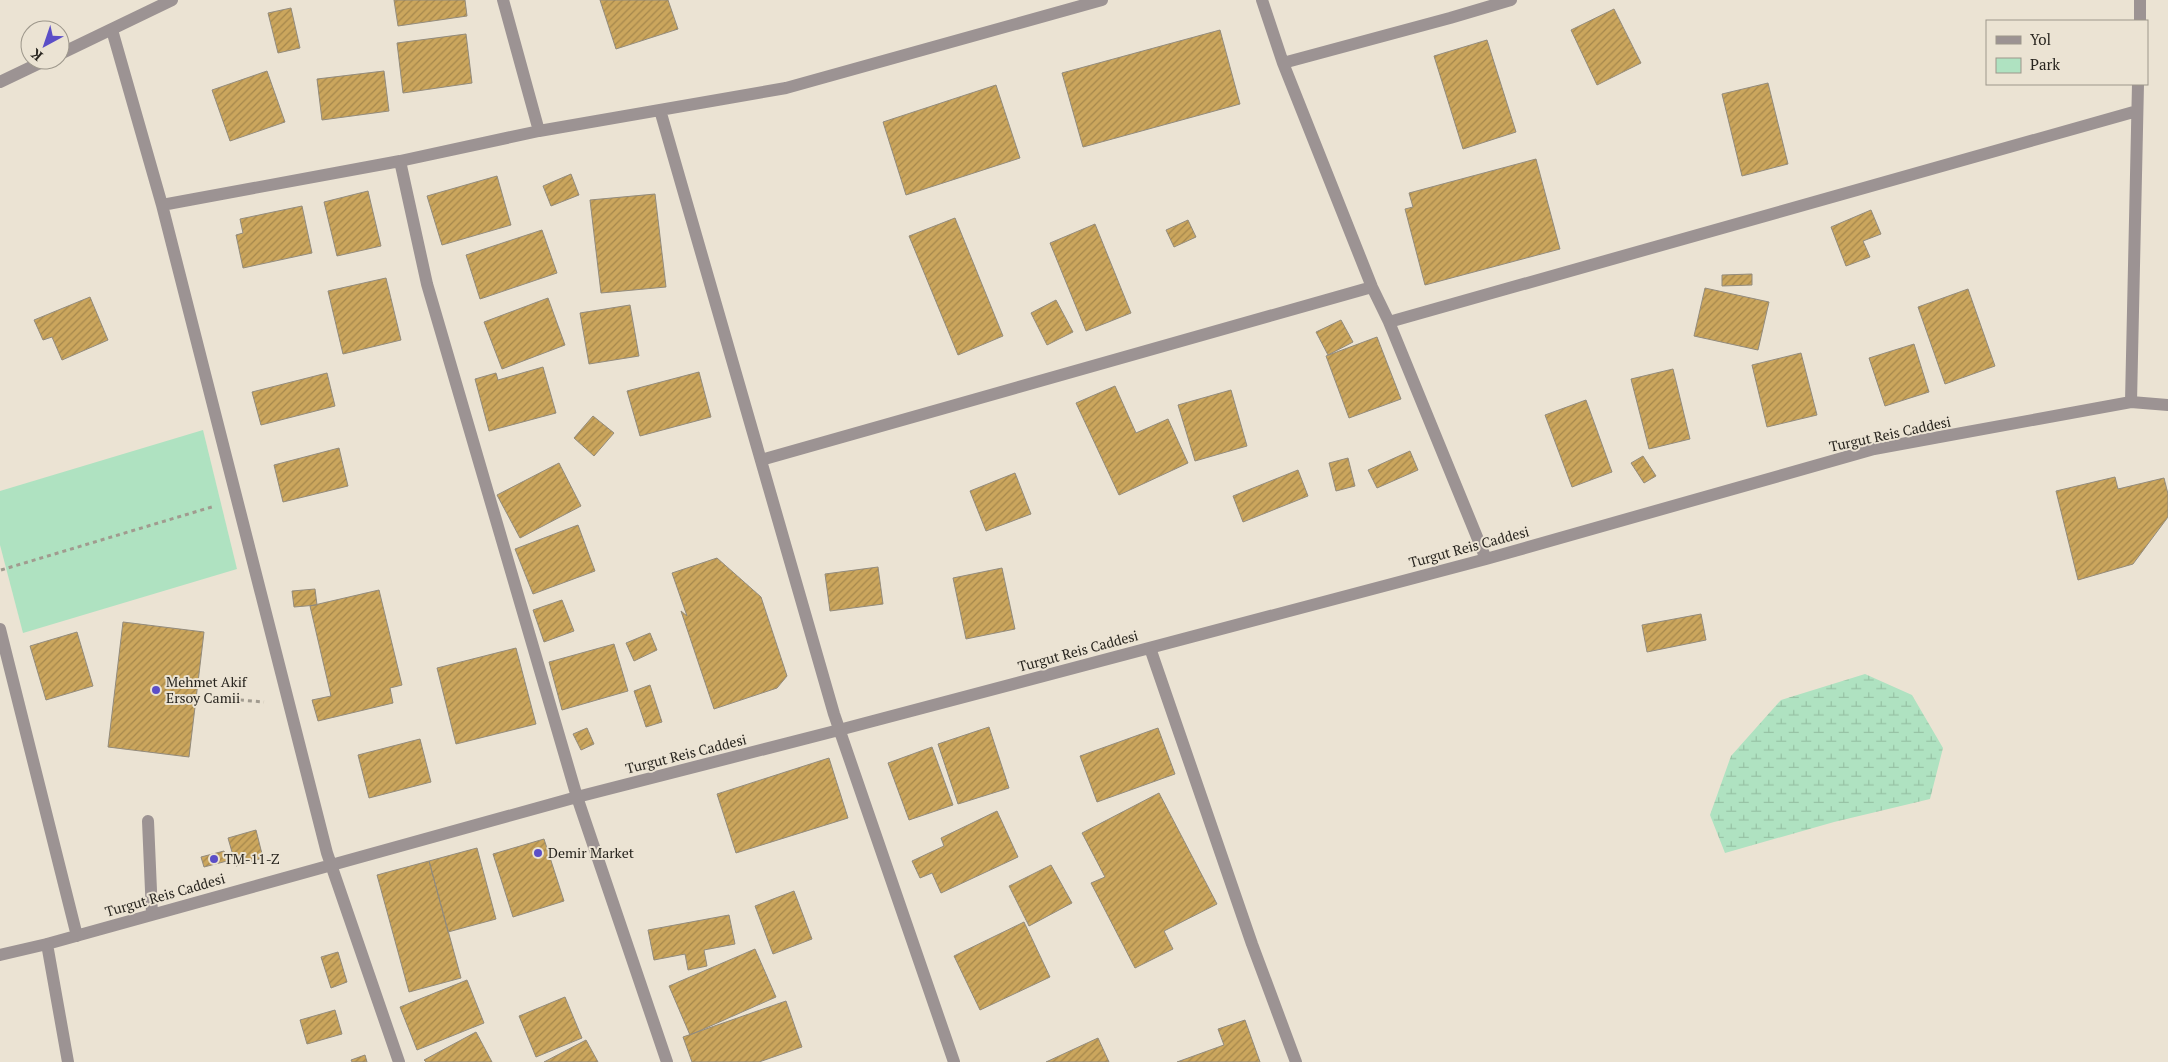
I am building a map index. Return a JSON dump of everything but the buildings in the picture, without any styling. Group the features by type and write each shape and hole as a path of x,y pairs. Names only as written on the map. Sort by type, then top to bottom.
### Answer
{"street":[{"path":"70,49 112,30 149,5 172,0"},
{"path":"504,0 539,131"},
{"path":"162,204 400,160 539,131 786,88 1102,0"},
{"path":"1262,0 1283,63 1372,287 1389,322 1486,559"},
{"path":"1283,63 1511,0"},
{"path":"2140,0 2140,20"},
{"path":"112,30 162,204 331,864 399,1062"},
{"path":"0,82 25,70"},
{"path":"2131,402 2138,85"},
{"path":"660,110 839,730 954,1062"},
{"path":"1389,322 2137,111"},
{"path":"400,160 428,284 577,797 667,1062"},
{"path":"761,460 1372,287"},
{"name":"Turgut Reis Caddesi","path":"0,955 47,944 577,797 839,730 1486,559 1874,449 2131,402 2168,405"},
{"path":"0,629 76,936"},
{"path":"1150,648 1252,944 1296,1062"},
{"path":"148,821 152,914"},
{"path":"47,944 68,1062"}],"path":[{"path":"1,570 237,500"},
{"path":"216,698 289,704"}],"green space":[{"path":"203,430 237,569 23,633 0,545 0,491"},
{"path":"1865,674 1912,695 1943,748 1930,799 1834,822 1725,853 1710,815 1731,756 1781,700"}],"place":[{"name":"Mehmet Akif Ersoy Camii","path":"156,690"},
{"name":"Demir Market","path":"538,853"},
{"name":"TM-11-Z","path":"214,859"}]}
